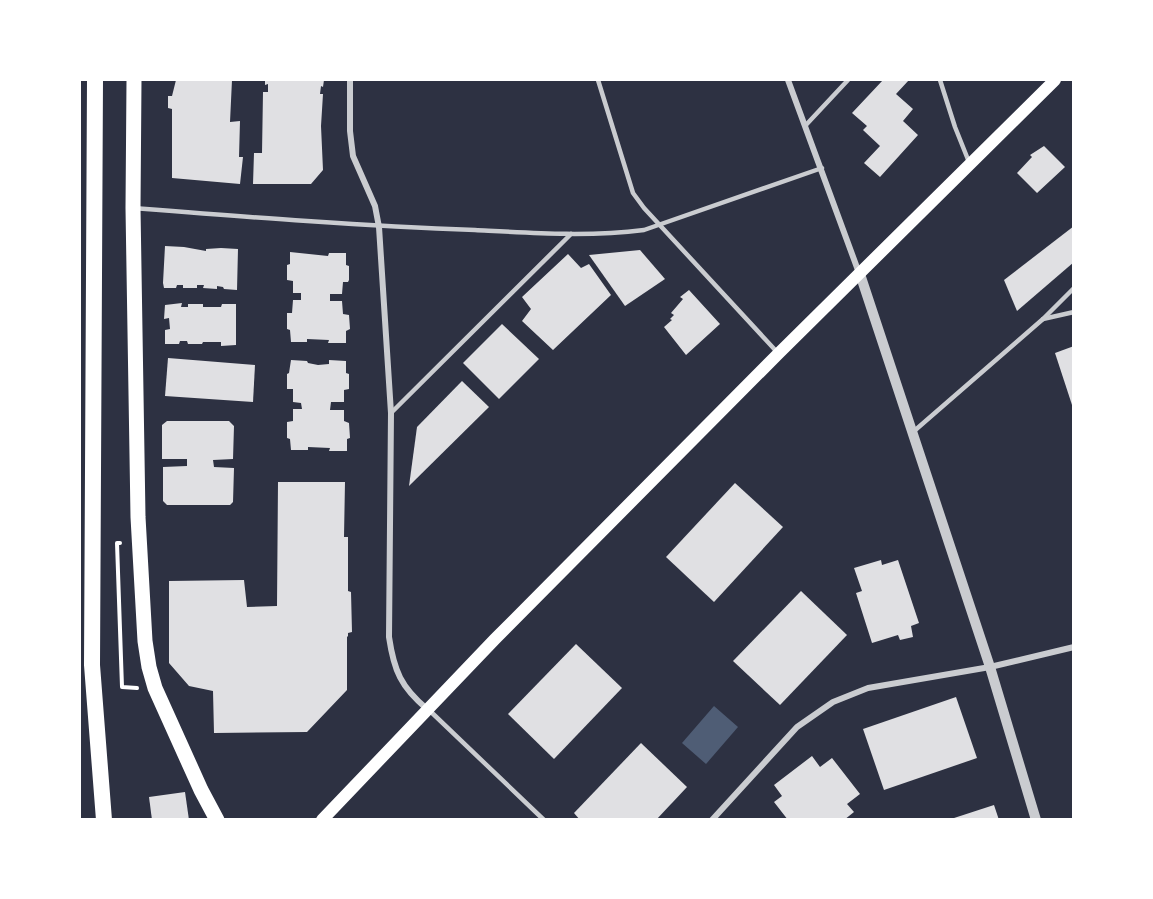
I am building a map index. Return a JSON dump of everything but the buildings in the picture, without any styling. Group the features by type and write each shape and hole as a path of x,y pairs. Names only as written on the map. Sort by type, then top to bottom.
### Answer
{"highway":[{"path":"95,80 92,665 104,819"}],"main road":[{"path":"134,80 133,208 138,517 145,641 149,667 156,688 201,790 217,819"},
{"path":"322,819 427,709 778,354 1055,80"}],"street":[{"path":"350,80 350,131 353,156 375,206 379,227 391,412 391,648 399,678 410,694 427,709"},
{"path":"788,80 860,274 990,667 1036,819"},
{"path":"712,819 797,727 833,702 868,688 990,667 1074,647"}],"lane":[{"path":"598,80 633,193 778,354"},
{"path":"804,127 848,80"},
{"path":"940,80 955,127 970,163"},
{"path":"133,208 379,227 572,234 634,232 822,168"},
{"path":"391,412 572,234"},
{"path":"912,433 1043,319 1074,288"},
{"path":"1043,319 1074,312"},
{"path":"427,709 544,819"}],"path":[{"path":"117,543 122,687"}],"water":[{"path":"714,706 738,727 706,764 682,743"}]}
